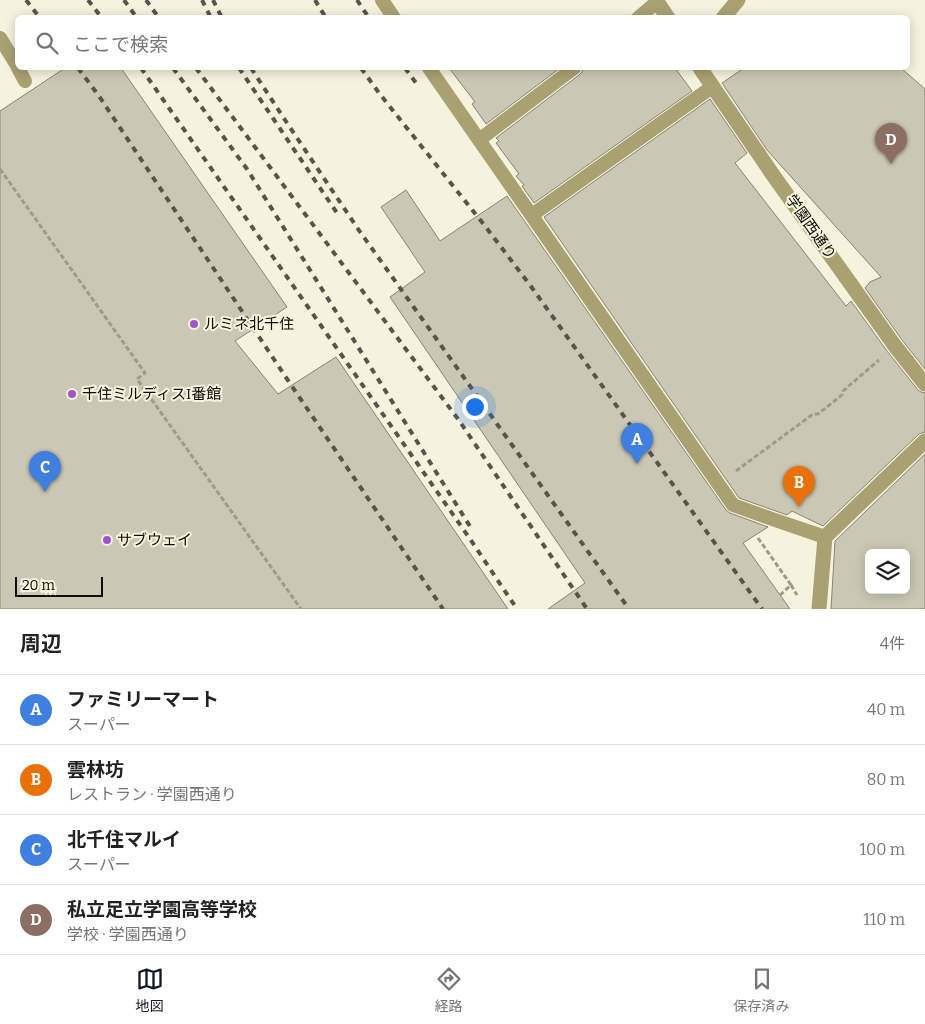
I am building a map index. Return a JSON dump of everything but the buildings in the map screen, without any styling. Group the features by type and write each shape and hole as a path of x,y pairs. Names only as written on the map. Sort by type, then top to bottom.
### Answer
{"street":[{"path":"726,15 738,0"},
{"path":"657,1 666,15"},
{"name":"学園西通り","path":"701,70 773,175 895,346 925,384"},
{"path":"819,609 825,537 925,441"}],"lane":[{"path":"382,0 392,15"},
{"path":"641,15 657,1"},
{"path":"0,38 15,62"},
{"path":"20,70 25,80"},
{"path":"430,70 734,505 825,537"},
{"path":"479,140 571,70"},
{"path":"532,215 712,87"}],"path":[{"path":"0,169 145,373 137,378 301,609"},
{"path":"719,483 812,414 818,414 842,395 843,391 895,346"},
{"path":"756,537 791,585 780,595"}],"railway":[{"path":"26,0 38,15"},
{"path":"88,0 100,15"},
{"path":"124,0 135,15"},
{"path":"146,0 157,15"},
{"path":"202,0 210,15"},
{"path":"213,0 220,15"},
{"path":"315,0 324,15"},
{"path":"357,0 367,15"},
{"path":"80,70 99,96 443,609"},
{"path":"142,70 517,609"},
{"path":"174,70 247,169 471,528"},
{"path":"197,70 458,419 587,609"},
{"path":"240,70 337,213"},
{"path":"252,70 358,229 629,609"},
{"path":"362,70 530,285 762,609"},
{"path":"406,70 416,83"}],"place":[{"name":"私立足立学園高等学校","path":"891,164"},
{"name":"ルミネ北千住","path":"194,324"},
{"name":"千住ミルディスI番館","path":"72,394"},
{"name":"ファミリーマート","path":"637,464"},
{"name":"北千住マルイ","path":"45,492"},
{"name":"雲林坊","path":"799,507"},
{"name":"サブウェイ","path":"107,540"}]}
